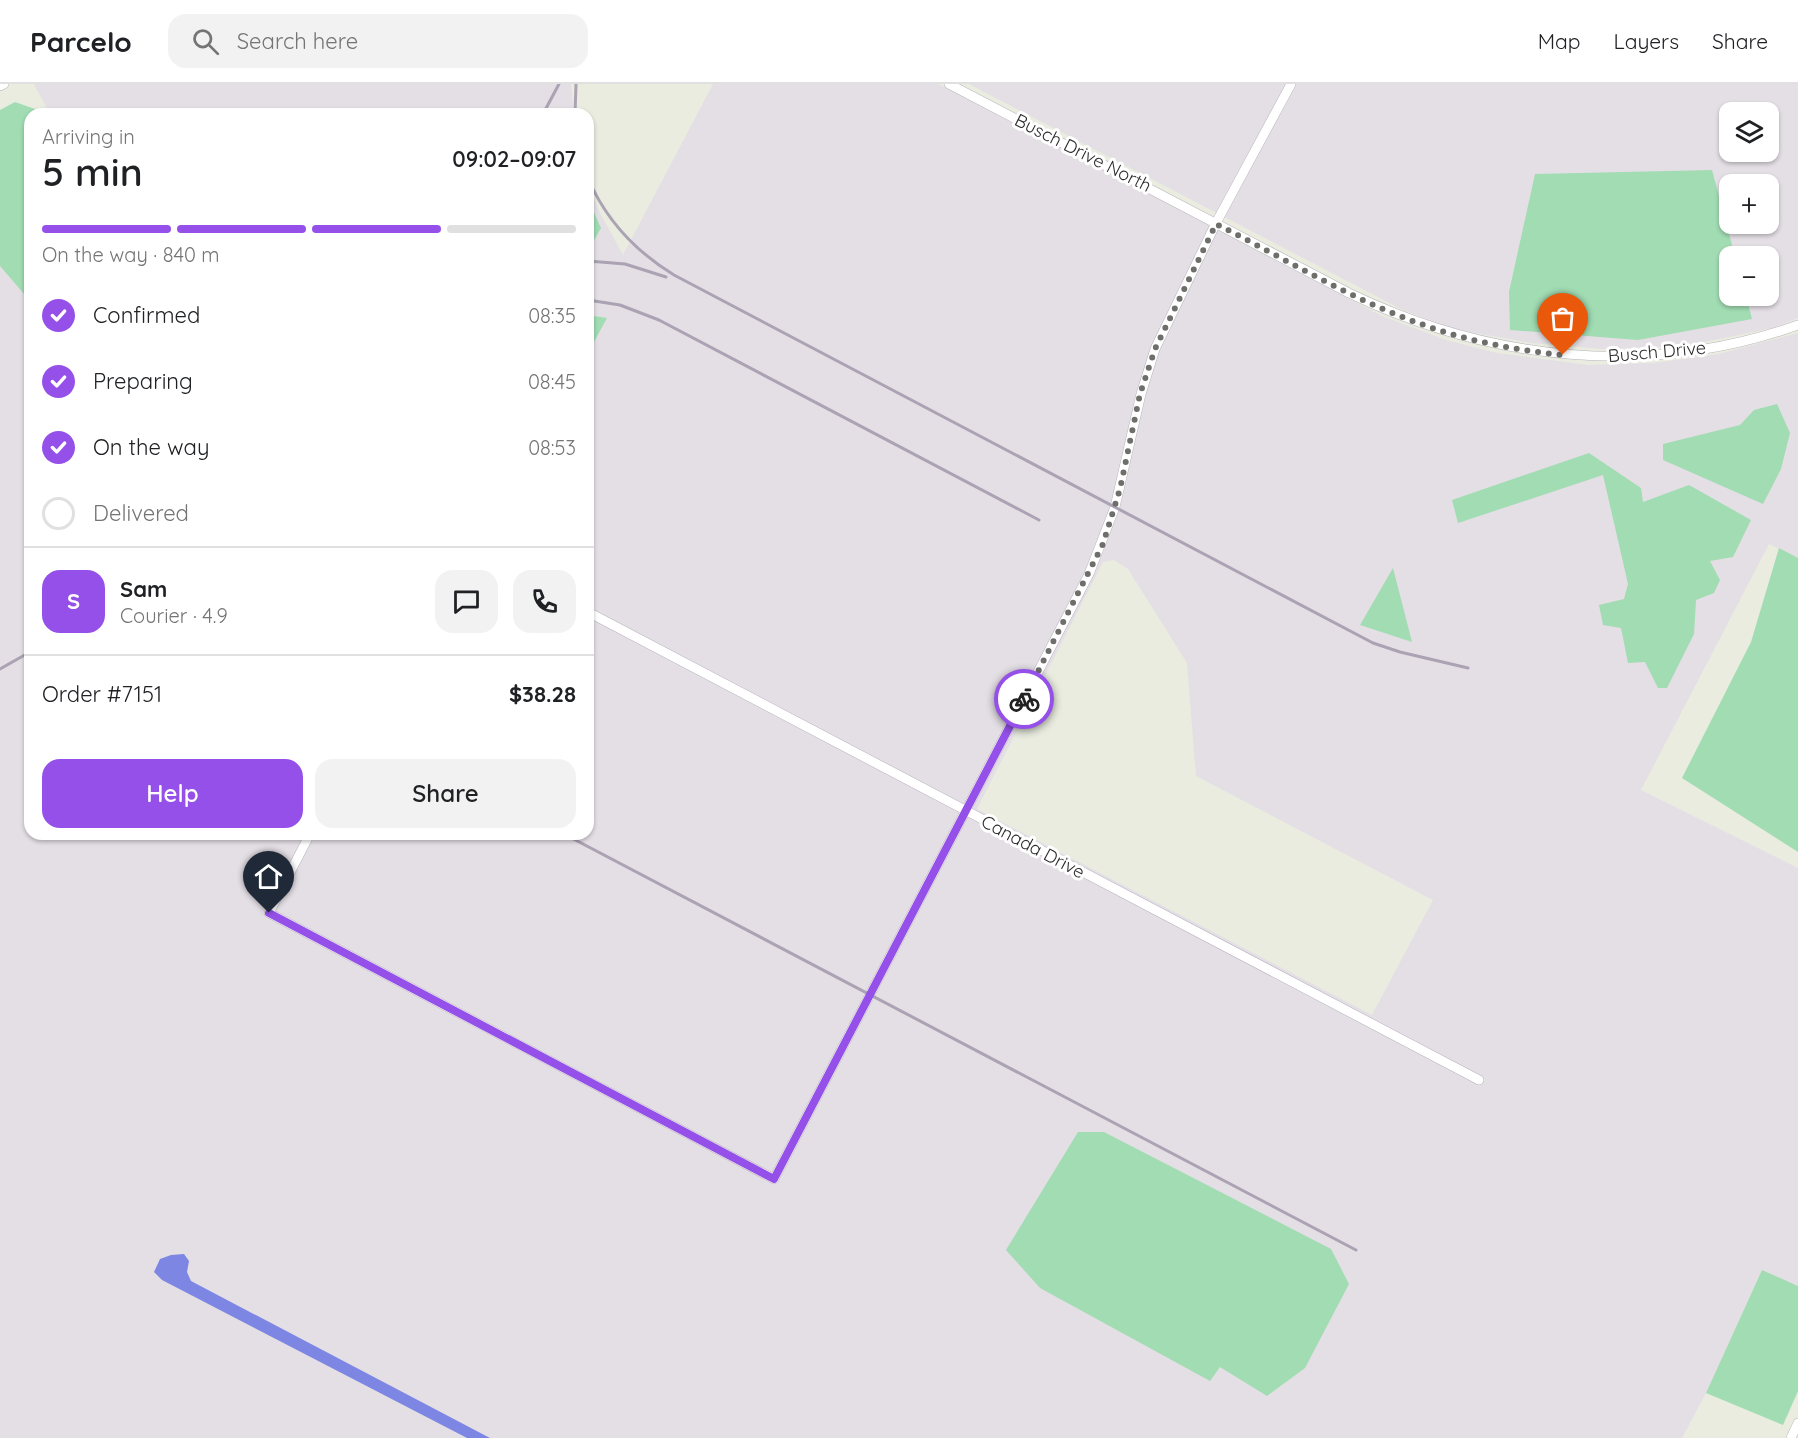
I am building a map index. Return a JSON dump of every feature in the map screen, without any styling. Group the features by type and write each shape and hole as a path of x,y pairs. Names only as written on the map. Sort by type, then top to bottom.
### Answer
{"street":[{"path":"0,86 4,84"},
{"name":"Busch Drive North","path":"949,84 1216,224"},
{"path":"307,840 269,913 774,1179 1103,544 1120,489 1140,394 1155,349 1216,224 1291,84"},
{"name":"Busch Drive","path":"1216,224 1385,310 1446,333 1531,351 1580,356 1663,355 1745,341 1798,325"},
{"name":"Canada Drive","path":"594,615 1479,1080"},
{"path":"1791,1438 1798,1424"}],"shaded area":[{"path":"34,84 571,84 573,108 47,108"},
{"path":"713,84 938,84 1382,316 1446,340 1497,353 1588,365 1653,363 1719,354 1798,333 1798,558 1769,544 1641,790 1798,868 1798,1286 1762,1270 1706,1393 1682,1438 0,1438 0,266 24,294 24,840 594,840 594,341 606,318 594,316 594,199 623,255","holes":["1114,560 1128,569 1187,663 1196,776 1433,900 1372,1015 977,809 1103,562"]},
{"path":"969,84 1798,84 1798,318 1772,328 1681,347 1602,349 1531,343 1458,330 1403,310"}],"green space":[{"path":"15,102 32,108 24,108 24,294 0,266 0,110"},
{"path":"1712,170 1719,196 1719,234 1729,234 1732,246 1719,246 1719,306 1749,306 1752,319 1638,340 1510,330 1509,292 1535,174"},
{"path":"594,212 601,228 594,240"},
{"path":"594,316 607,318 594,342"},
{"path":"1777,404 1790,433 1781,469 1763,504 1663,460 1663,444 1740,425 1754,410"},
{"path":"1589,453 1641,488 1643,502 1689,485 1751,520 1733,557 1710,561 1720,580 1714,593 1696,600 1694,634 1667,688 1658,688 1645,662 1628,663 1621,628 1603,625 1599,605 1624,599 1628,584 1603,475 1458,523 1452,500"},
{"path":"1779,548 1798,558 1798,852 1682,778 1751,642"},
{"path":"1393,568 1412,642 1360,625"},
{"path":"1078,1132 1104,1132 1331,1249 1349,1284 1305,1368 1267,1396 1220,1367 1210,1381 1040,1288 1006,1250"},
{"path":"1762,1270 1798,1286 1798,1391 1783,1425 1706,1393"}],"water":[{"path":"184,1254 189,1261 187,1272 191,1281 490,1438 467,1438 162,1280 154,1272 160,1259"}],"railway":[{"path":"546,108 559,84"},
{"path":"575,108 576,84"},
{"path":"594,192 623,234 647,256 674,275 1373,643 1400,652 1468,668"},
{"path":"594,261 625,264 666,277"},
{"path":"594,301 620,305 659,320 1039,520"},
{"path":"0,669 24,655"},
{"path":"575,840 1356,1250"}],"way so far":[{"path":"1024,699 1103,544 1120,489 1140,394 1155,349 1216,224 1349,293 1420,324 1475,340 1563,355"}],"route":[{"path":"269,913 774,1179 1024,699"}]}
